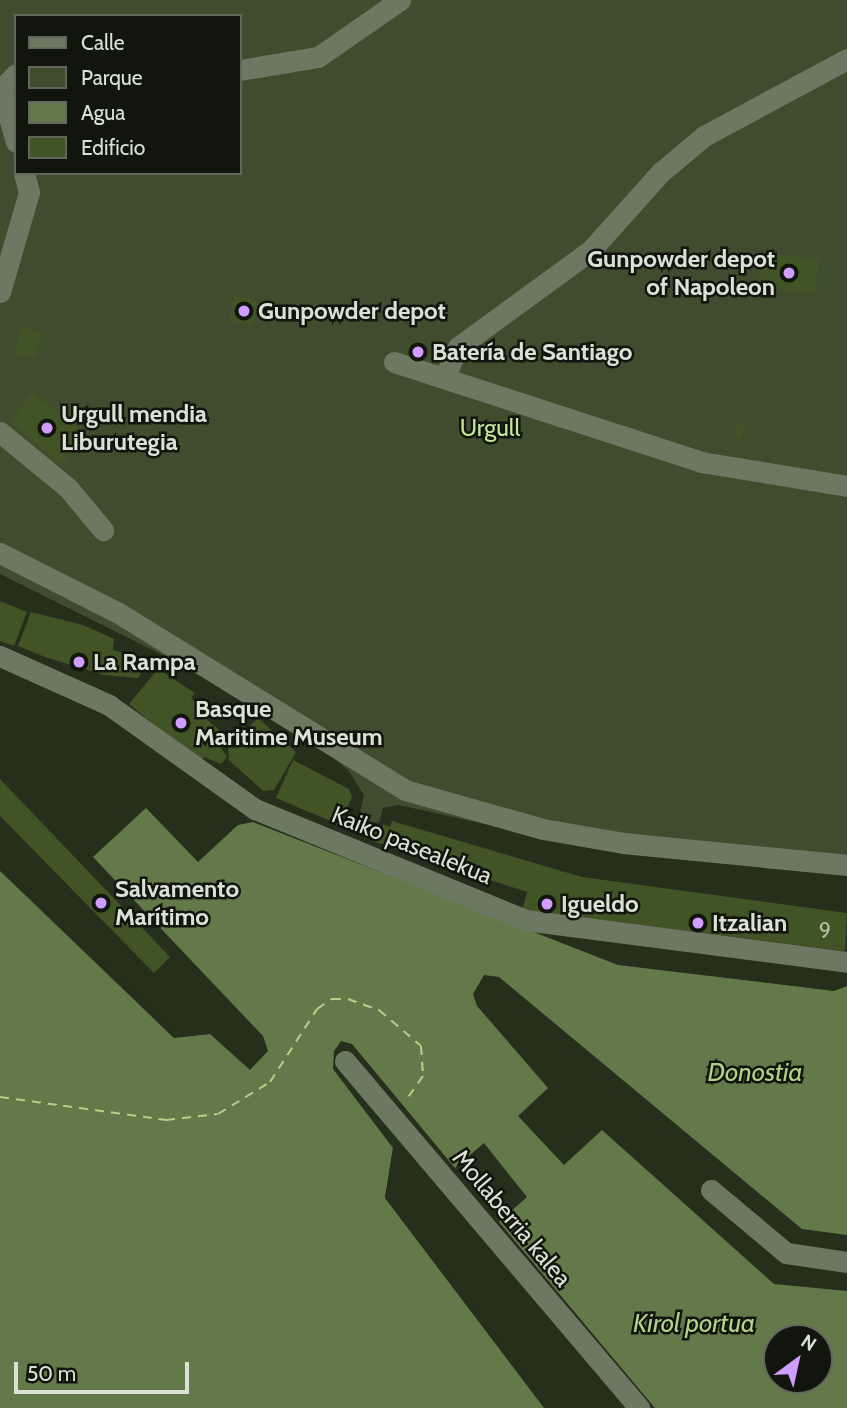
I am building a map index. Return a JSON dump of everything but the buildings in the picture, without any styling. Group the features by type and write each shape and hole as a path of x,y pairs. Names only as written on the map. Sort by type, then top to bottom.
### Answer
{"street":[{"path":"242,69 318,57 400,0"},
{"path":"444,378 458,347 591,250 661,172 704,136 847,60"},
{"path":"14,76 1,89 14,135"},
{"path":"0,292 27,206 24,175"},
{"path":"394,362 701,462 847,485"},
{"path":"0,432 68,488 103,530"},
{"path":"0,553 117,612 405,790 543,829 623,843 847,865"},
{"name":"Kaiko pasealekua","path":"0,656 109,705 255,809 525,920 847,962"},
{"name":"Mollaberria kalea","path":"345,1061 639,1408"},
{"path":"423,1134 437,1171"},
{"path":"710,1190 786,1253 847,1262"}],"green space":[{"name":"Urgull","path":"0,0 847,0 847,873 756,867 529,834 399,805 383,808 379,823 358,820 364,795 348,770 315,742 199,673 0,574"}],"water":[{"path":"146,808 198,862 238,825 253,822 618,965 834,991 847,986 847,1235 802,1229 499,977 484,975 473,994 477,1006 548,1088 518,1116 564,1165 602,1130 774,1284 847,1291 847,1408 655,1408 499,1222 527,1197 484,1143 455,1168 352,1044 341,1041 334,1051 333,1069 393,1148 385,1198 544,1408 0,1408 0,871 173,1037 210,1034 250,1070 268,1051 263,1036 93,857"}],"pier":[{"path":"0,868 175,1034 210,1034 174,1038"},
{"path":"393,1148 388,1197 547,1408 385,1198"}],"ferry route":[{"path":"0,1097 166,1120 218,1114 270,1082 317,1009 332,999 348,999 379,1010 421,1046 423,1076 407,1099"}],"place":[{"name":"Gunpowder depot of Napoleon","path":"789,273"},
{"name":"Gunpowder depot","path":"244,311"},
{"name":"Batería de Santiago","path":"418,352"},
{"name":"Urgull mendia Liburutegia","path":"47,428"},
{"name":"La Rampa","path":"79,662"},
{"name":"Basque Maritime Museum","path":"181,723"},
{"name":"Salvamento Marítimo","path":"101,903"},
{"name":"Igueldo","path":"547,904"},
{"name":"Itzalian","path":"698,923"}],"water label":[{"name":"Donostia","path":"755,1073"},
{"name":"Kirol portua","path":"694,1324"}]}
